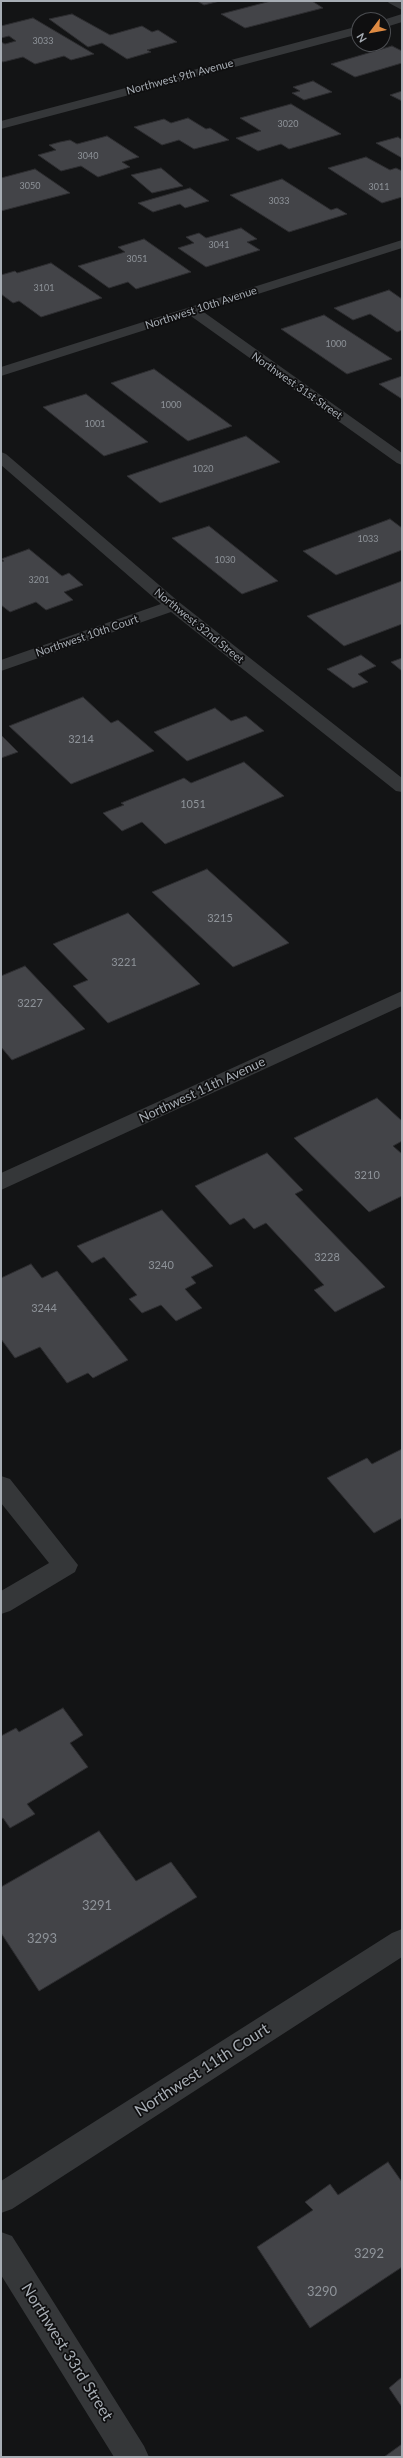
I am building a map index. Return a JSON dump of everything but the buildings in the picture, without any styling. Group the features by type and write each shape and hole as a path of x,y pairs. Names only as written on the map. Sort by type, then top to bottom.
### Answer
{"street":[{"path":"393,1 402,6"},
{"path":"391,21 402,18"},
{"name":"Northwest 9th Avenue","path":"1,125 351,32"},
{"name":"Northwest 10th Avenue","path":"1,372 402,244"},
{"name":"Northwest 31st Street","path":"192,311 402,460"},
{"name":"Northwest 32nd Street","path":"1,458 173,606 402,787"},
{"name":"Northwest 10th Court","path":"1,666 173,606"},
{"name":"Northwest 11th Avenue","path":"1,1182 402,998"},
{"path":"1,1486 66,1565 1,1604"},
{"name":"Northwest 11th Court","path":"1,2198 402,1942"},
{"name":"Northwest 33rd Street","path":"1,2248 134,2457"}]}
